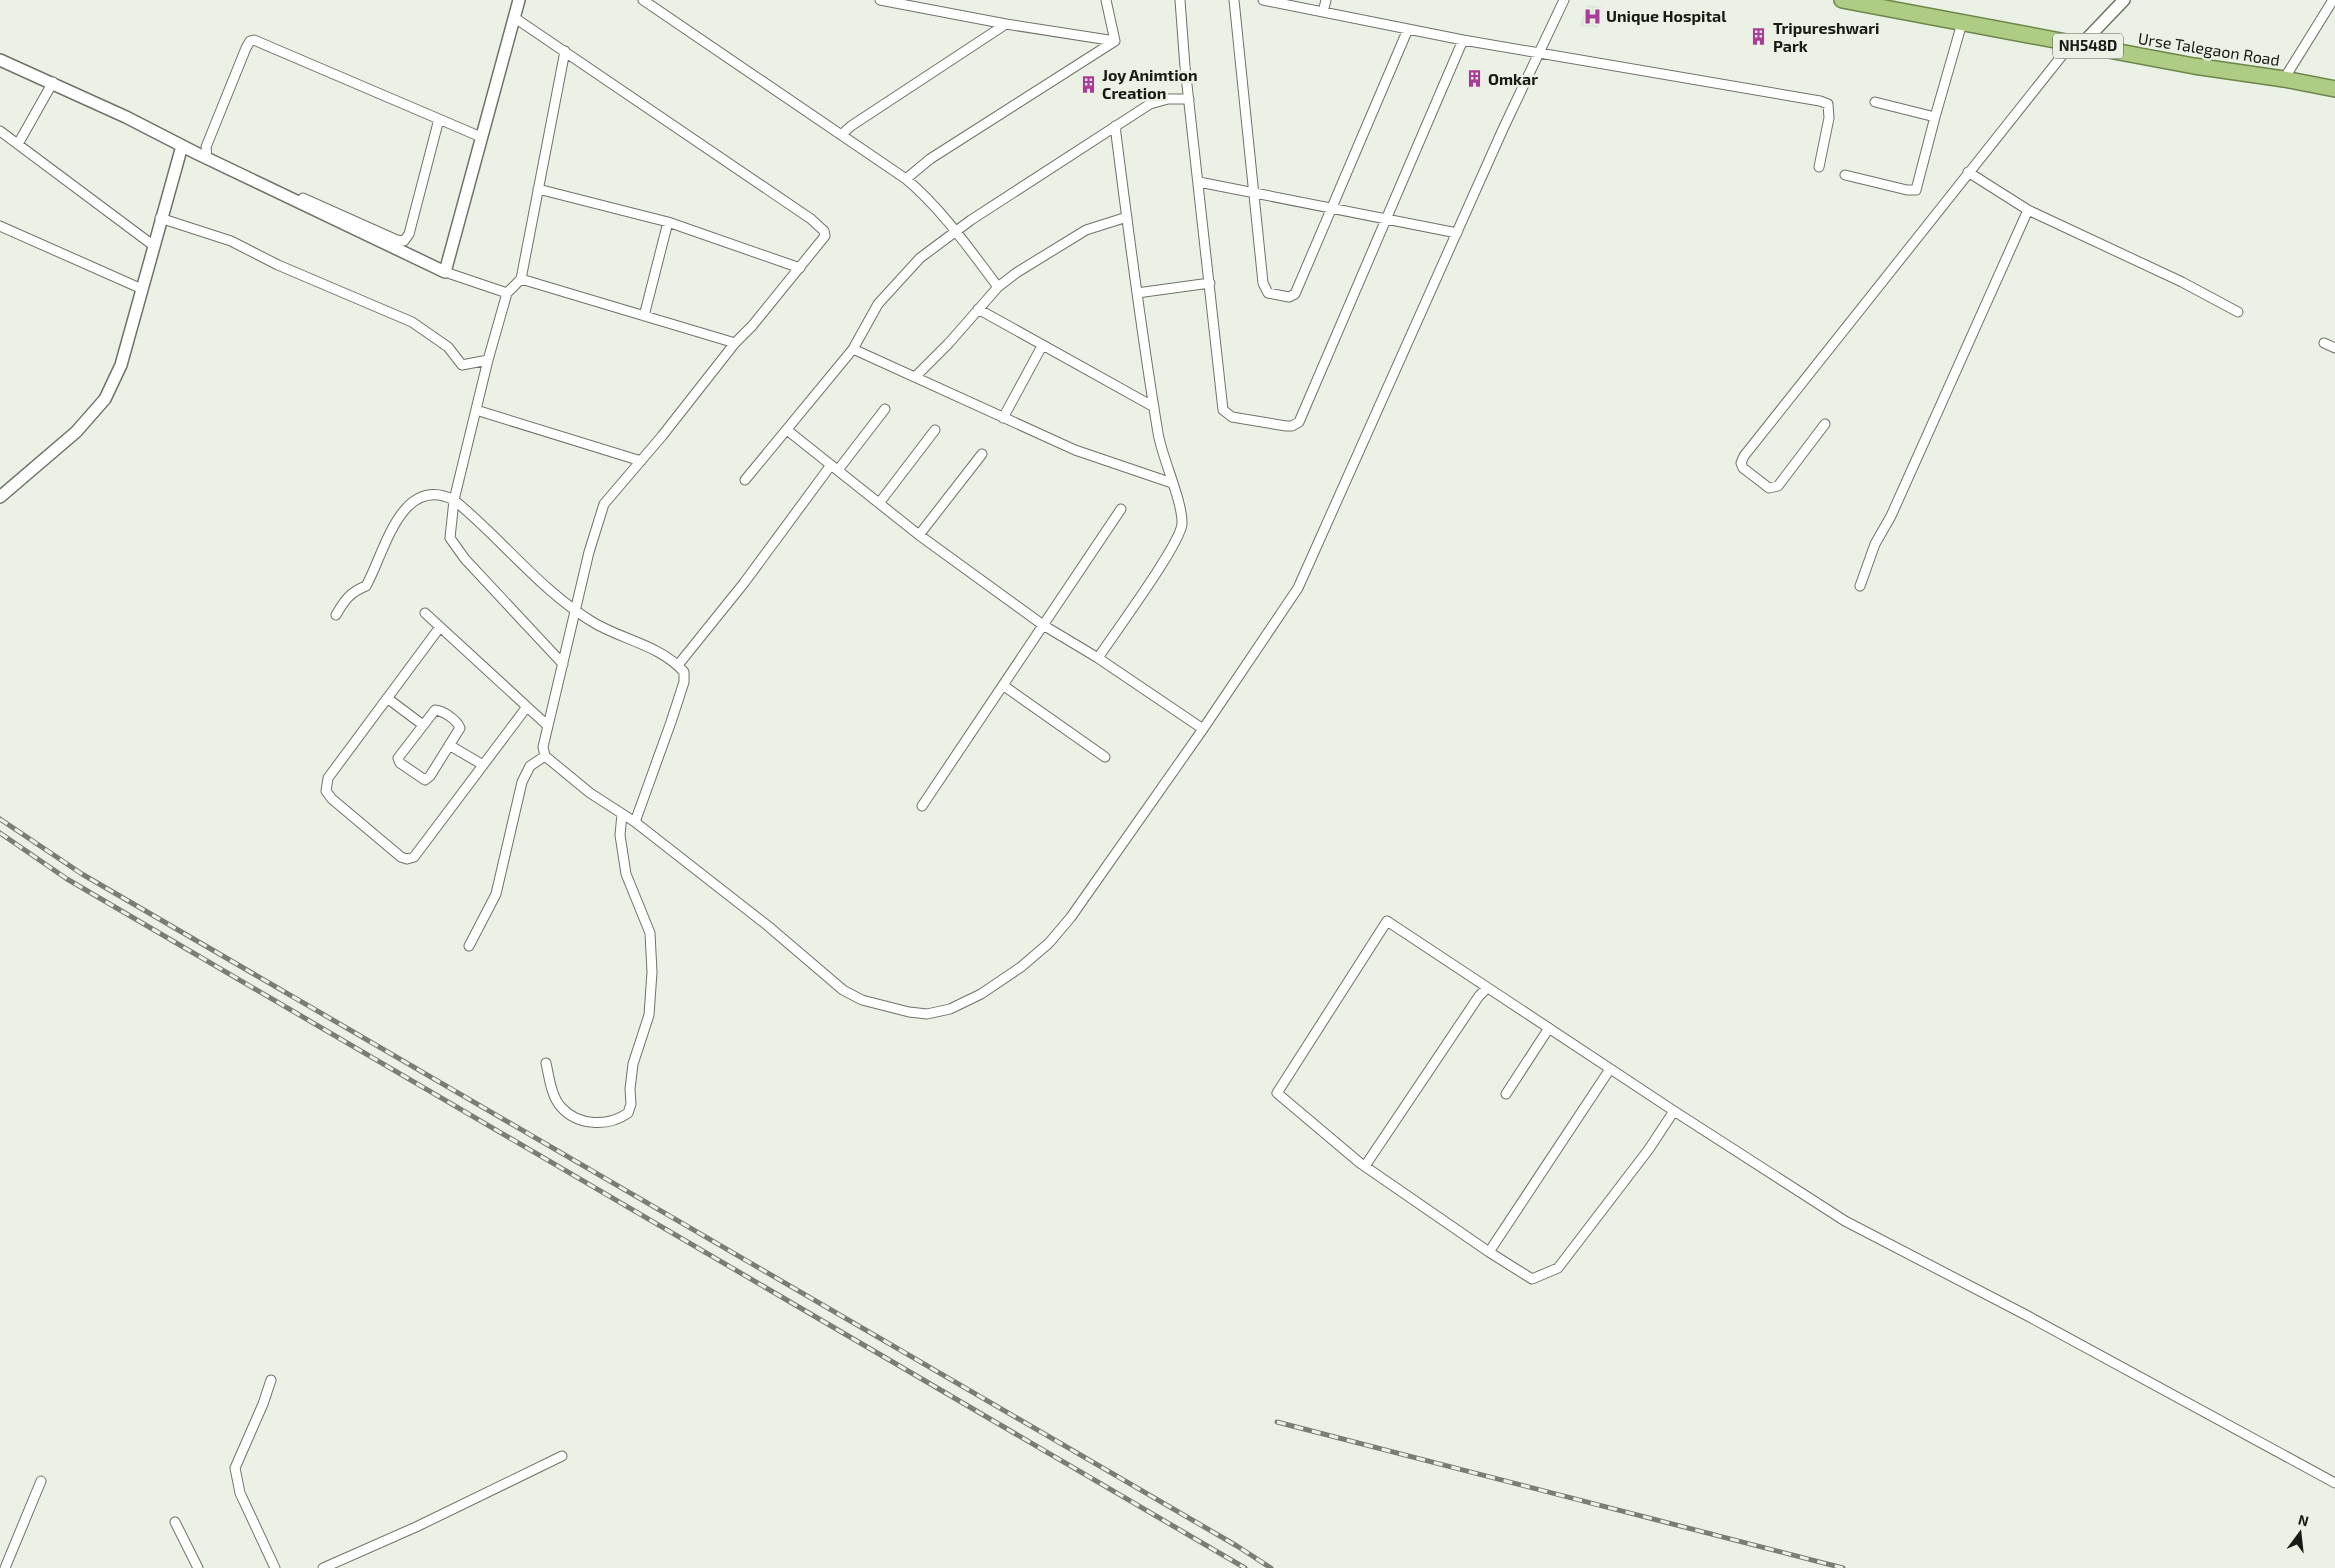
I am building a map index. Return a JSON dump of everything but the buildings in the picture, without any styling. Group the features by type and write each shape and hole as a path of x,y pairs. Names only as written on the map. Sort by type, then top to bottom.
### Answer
{"highway":[{"name":"Urse Talegaon Road","path":"1842,0 2199,67 2284,79 2335,89"}],"street":[{"path":"445,272 519,0"},
{"path":"643,0 906,179 917,188 998,287"},
{"path":"880,0 1006,24 1115,41"},
{"path":"1106,0 1115,41"},
{"path":"1180,0 1189,99 1224,410 1232,417 1292,426 1299,422 1463,40"},
{"path":"1234,0 1265,290 1268,293 1289,297 1295,294 1408,29"},
{"path":"1263,0 1463,40 1828,104 1829,118 1819,167"},
{"path":"1323,12 1326,0"},
{"path":"515,18 744,172 824,230 825,236 604,504 575,610 543,747 546,756 590,793 635,822 768,926 843,990 884,1007 927,1014 950,1009 981,994 1021,967 1049,943 1071,917 1203,729 1298,588 1564,0"},
{"path":"1825,424 1778,486 1769,488 1743,468 1741,463 1744,456 1968,172 2076,44 2124,0"},
{"path":"2284,79 2333,0"},
{"path":"1845,176 1906,190 1916,190 1934,117 1962,23"},
{"path":"841,135 851,126 1006,24"},
{"path":"207,158 206,147 246,48 250,41 254,40 305,60 481,137"},
{"path":"906,179 930,159 1115,41"},
{"path":"563,664 454,546 450,538 450,529 454,500 488,360 507,293 521,279 565,51"},
{"path":"0,60 53,82 445,272 507,293"},
{"path":"18,144 53,82"},
{"path":"745,480 852,349 878,304 920,258 954,232 1150,104 1168,99 1189,99"},
{"path":"1875,102 1934,117"},
{"path":"255,177 396,240 404,241 409,234 438,119"},
{"path":"1098,658 1177,540 1182,524 1159,441 1136,293 1115,126"},
{"path":"0,131 154,246"},
{"path":"2,494 76,432 105,399 121,365 160,218 182,146"},
{"path":"1968,172 2028,210 2182,282 2238,312"},
{"path":"1199,182 1457,233"},
{"path":"538,188 668,222 800,268"},
{"path":"1860,586 1875,544 1891,516 2028,210"},
{"path":"915,377 998,287 1086,230 1127,217"},
{"path":"160,218 231,241 278,265 412,322 448,347 462,365 488,360"},
{"path":"644,316 668,222"},
{"path":"0,226 142,289"},
{"path":"521,279 735,343"},
{"path":"1136,293 1210,284"},
{"path":"978,310 1154,407"},
{"path":"2324,343 2335,348"},
{"path":"1003,418 1042,346"},
{"path":"852,349 1075,450 1172,483"},
{"path":"678,665 834,468 885,409"},
{"path":"476,410 641,461"},
{"path":"787,430 919,534 1043,625 1098,658 1203,729"},
{"path":"880,502 935,430"},
{"path":"919,534 982,454"},
{"path":"336,615 354,590 366,586 393,524 409,505 422,497 432,495 444,495 454,500 560,599 592,622 639,642 678,665 684,672 684,682 635,822"},
{"path":"922,806 1121,509"},
{"path":"425,613 526,708 548,726"},
{"path":"440,628 328,778 326,791 332,799 401,857 414,857 526,708"},
{"path":"1004,686 1105,757"},
{"path":"387,698 423,725"},
{"path":"435,710 441,711 458,723 460,728 450,745 430,776 425,780 400,763 398,758 435,710"},
{"path":"450,745 483,766"},
{"path":"469,946 496,894 522,782 530,766 546,756"},
{"path":"546,1063 553,1093 560,1106 572,1115 594,1123 609,1121 628,1114 631,1104 630,1089 634,1064 649,1015 652,972 650,933 626,874 620,835 622,814"},
{"path":"1674,1111 1649,1149 1558,1268 1532,1279 1489,1252 1365,1166 1277,1093 1387,921 1674,1111 1845,1221 2026,1315 2335,1483"},
{"path":"1365,1166 1479,996 1487,988"},
{"path":"1506,1094 1548,1028"},
{"path":"1489,1252 1610,1068"},
{"path":"271,1380 264,1404 235,1468 240,1493 275,1568"},
{"path":"323,1568 416,1527 562,1456"},
{"path":"5,1568 41,1481"},
{"path":"175,1522 198,1568"}],"shaded area":[{"name":"Unique Hospital","path":"1587,5 1602,7 1598,28 1580,26"}],"railway":[{"path":"0,819 82,874 1237,1546 1271,1568"},
{"path":"0,833 67,879 1245,1568"},
{"path":"1277,1422 1843,1568"}],"place":[{"name":"Unique Hospital","path":"1592,16"},
{"name":"Tripureshwari Park","path":"1759,37"},
{"name":"Omkar","path":"1474,79"},
{"name":"Joy Animtion Creation","path":"1088,84"}]}
